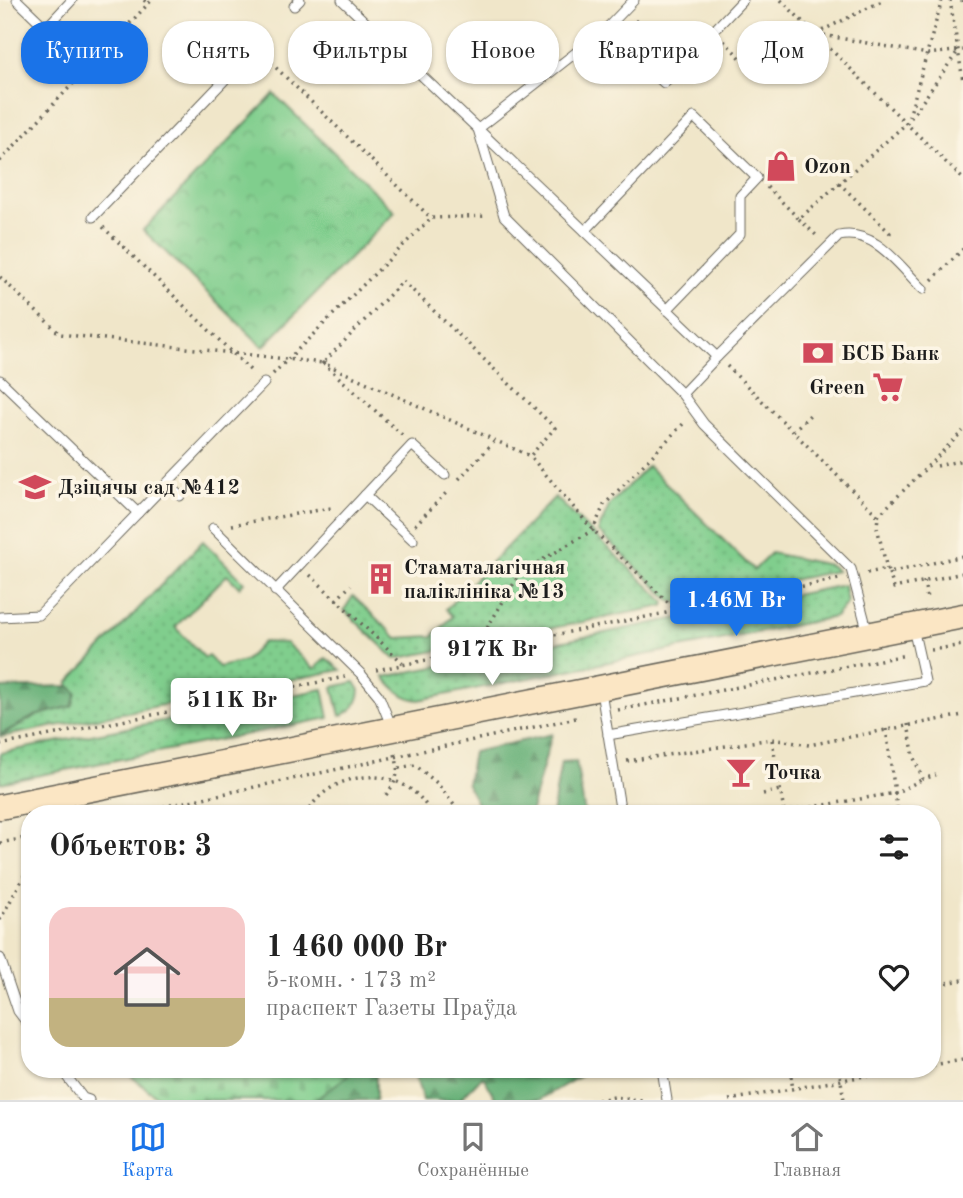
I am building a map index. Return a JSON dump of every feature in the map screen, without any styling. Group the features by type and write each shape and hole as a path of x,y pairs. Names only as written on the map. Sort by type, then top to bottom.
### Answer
{"main road":[{"path":"0,807 392,730 603,700 868,635 963,616"}],"lane":[{"path":"17,0 46,28 72,0"},
{"path":"342,0 717,357"},
{"path":"614,21 634,0"},
{"path":"723,21 743,0"},
{"path":"478,129 573,55"},
{"path":"93,218 220,84"},
{"path":"585,231 694,117 757,178 740,196 740,234 667,310"},
{"path":"478,129 504,216 682,394 694,413 851,569 868,635"},
{"path":"682,394 839,236 854,232 873,240 923,289"},
{"path":"0,380 138,513"},
{"path":"0,617 39,615 264,383"},
{"path":"275,591 412,444 445,475"},
{"path":"167,484 180,496"},
{"path":"365,495 413,540"},
{"path":"213,528 361,674 379,696 392,730"},
{"path":"608,735 925,681 913,626"},
{"path":"603,700 620,805"},
{"path":"0,958 21,1015"},
{"path":"68,1078 83,1098 89,1100"},
{"path":"663,1078 667,1100"}],"path":[{"path":"144,0 148,4"},
{"path":"0,162 152,0"},
{"path":"781,0 803,21"},
{"path":"829,28 884,0"},
{"path":"908,122 942,0"},
{"path":"950,0 961,51 963,80"},
{"path":"962,0 963,7"},
{"path":"829,36 928,54 961,51"},
{"path":"829,46 963,179"},
{"path":"799,219 908,122 961,51"},
{"path":"274,65 431,218"},
{"path":"757,178 827,246"},
{"path":"839,183 890,233 880,247"},
{"path":"93,218 264,383 431,218 504,216"},
{"path":"923,289 963,249"},
{"path":"0,277 60,334 323,363 530,456 593,530 677,611"},
{"path":"323,363 403,281 555,428 530,456"},
{"path":"717,357 878,516"},
{"path":"323,363 412,444"},
{"path":"473,652 520,573 593,530 604,505 694,413"},
{"path":"793,431 812,413"},
{"path":"962,430 878,516 877,527 894,588 963,573"},
{"path":"937,466 963,460"},
{"path":"213,528 357,503"},
{"path":"0,745 963,556"},
{"path":"307,573 404,665"},
{"path":"336,600 351,585"},
{"path":"169,805 395,754 603,700 963,645"},
{"path":"613,764 772,739 808,745 963,715"},
{"path":"908,724 914,758 923,779"},
{"path":"886,729 897,805"},
{"path":"772,739 783,805"},
{"path":"386,795 397,782 395,754"},
{"path":"398,768 415,765 425,772 453,805"},
{"path":"828,805 895,793 936,775"},
{"path":"311,805 330,787 351,778 374,776 397,782 415,793 424,805"},
{"path":"763,794 780,790"},
{"path":"0,844 21,839"},
{"path":"0,920 21,882"},
{"path":"941,984 963,980"},
{"path":"941,1064 963,1060"},
{"path":"791,1078 793,1090"},
{"path":"840,1078 844,1100"},
{"path":"729,1100 859,1078"},
{"path":"598,1100 614,1097 642,1100"}],"green space":[{"path":"274,94 395,212 263,347 143,230"},
{"path":"648,466 754,570 771,553 830,565 837,571 677,603 671,601 598,531 610,504"},
{"path":"555,497 665,602 664,606 395,659 344,610 353,596 397,638 433,636 453,616 446,609"},
{"path":"203,541 244,582 239,587 227,575 175,627 205,658 208,656 219,667 245,661 263,642 286,643 314,669 326,658 341,670 0,737 35,716 72,706 76,693 68,683"},
{"path":"844,585 847,603 835,617 419,700 399,692 384,677"},
{"path":"355,682 360,690 358,699 351,709 340,716 333,687"},
{"path":"69,686 76,693 72,706 35,716 0,735 0,688"},
{"path":"323,689 329,718 0,783 0,753"},
{"path":"552,734 532,805 477,804 467,784 473,752"},
{"path":"576,761 583,805 554,805 561,762"},
{"path":"133,1078 344,1078 315,1100 161,1100"},
{"path":"144,1078 376,1078 376,1100 170,1100"},
{"path":"416,1078 481,1078 459,1100 423,1100"},
{"path":"484,1078 577,1078 539,1100 496,1100"}],"place":[{"name":"Ozon","path":"781,166"},
{"name":"БСБ Банк","path":"818,353"},
{"name":"Green","path":"888,387"},
{"name":"Дзіцячы сад №412","path":"35,487"},
{"name":"Стаматалагічная паліклініка №13","path":"381,579"},
{"name":"Точка","path":"741,772"}]}
